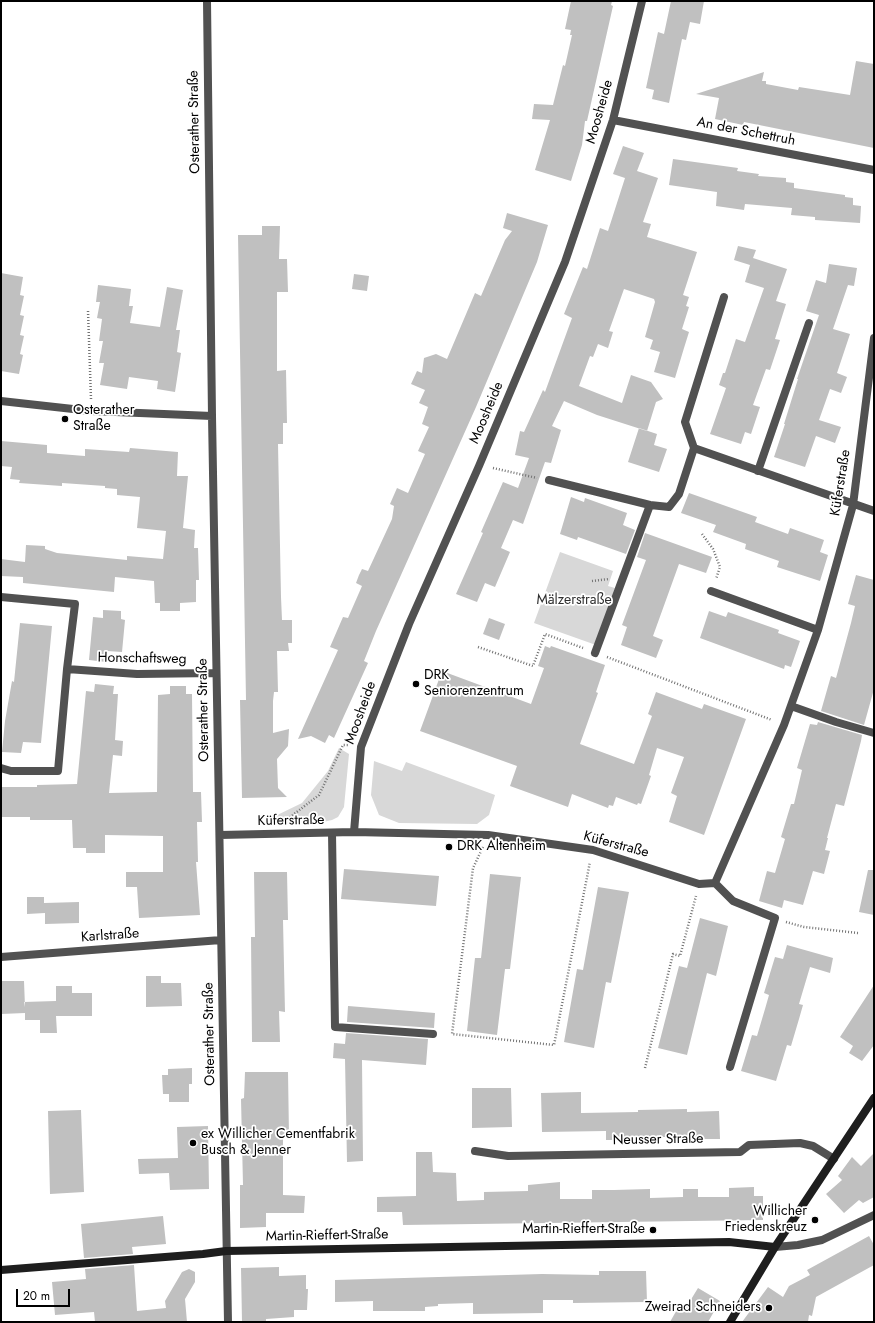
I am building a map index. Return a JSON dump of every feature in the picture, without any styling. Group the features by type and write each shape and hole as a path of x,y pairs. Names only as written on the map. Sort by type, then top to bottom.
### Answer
{"street":[{"name":"Osterather Straße","path":"207,1 216,673 228,1322"},
{"name":"Moosheide","path":"354,832 360,747 409,624 479,466 564,262 613,120 642,1"},
{"name":"An der Schettruh","path":"613,120 874,170"},
{"path":"549,480 650,505 669,507 679,494 694,448 685,422 724,297"},
{"path":"758,471 809,323"},
{"name":"Küferstraße","path":"220,835 354,832 488,836 593,850 699,884 715,883 784,725 818,630 853,505 874,338"},
{"path":"1,401 91,412 212,416"},
{"path":"694,448 853,505 874,511"},
{"path":"595,653 650,505"},
{"path":"711,592 818,630"},
{"path":"1,597 75,604 67,670 58,771 11,771 1,768"},
{"name":"Honschaftsweg","path":"67,670 137,674 216,673"},
{"path":"791,706 836,722 874,732"},
{"path":"332,833 335,1027 433,1034"},
{"path":"715,883 733,901 775,918 730,1067"},
{"name":"Karlstraße","path":"1,957 221,940"},
{"path":"730,1322 775,1247 874,1098"},
{"name":"Neusser Straße","path":"475,1151 508,1156 740,1152 749,1145 800,1143 813,1146 834,1159"},
{"path":"775,1247 798,1246 822,1240 874,1215"},
{"name":"Martin-Rieffert-Straße","path":"1,1270 226,1251 729,1242 775,1247"}],"path":[{"path":"88,311 91,412"},
{"path":"479,466 549,480"},
{"path":"702,534 713,549 720,567 711,592"},
{"path":"478,647 533,666 544,634 784,725"},
{"path":"267,835 318,795 343,745 360,747"},
{"path":"488,836 473,868 452,1034 554,1045 593,850"},
{"path":"645,1068 673,954 680,956 699,884"},
{"path":"775,918 804,927 858,932"}],"green space":[{"name":"Mälzerstraße","path":"560,552 613,571 608,586 615,588 596,645 534,623"},
{"path":"339,748 349,754 344,807 338,817 323,822 285,824 269,819 302,803 328,771"},
{"path":"374,761 402,771 406,762 495,795 489,815 477,824 399,823 379,815 371,795"}],"building":[{"path":"571,1 612,1 611,5 613,6 587,121 585,121 582,145 571,181 535,170 550,120 532,119 534,104 553,105 563,65 565,66 572,35 570,35 571,30 565,29"},
{"path":"671,1 704,1 700,24 690,22 686,40 682,39 669,103 652,99 654,90 646,88 658,32 664,34"},
{"path":"856,61 874,64 874,148 744,122 743,125 715,119 719,98 696,94 764,72 762,81 766,81 766,84 798,90 799,87 850,95"},
{"path":"623,146 644,153 637,171 658,178 643,222 651,224 647,237 697,252 683,295 689,297 686,306 689,307 682,329 689,332 675,378 654,372 660,352 650,349 653,340 645,337 655,302 654,299 624,289 609,331 613,332 608,348 598,344 593,357 590,356 579,386 622,403 631,375 651,382 663,399 656,402 647,431 597,415 564,401 552,426 561,430 551,463 545,462 523,524 513,520 501,548 510,552 495,587 485,583 477,602 456,594 483,533 481,532 503,482 518,488 529,458 515,455 520,431 524,432 543,390 545,392 572,318 564,314 583,267 587,269 600,228 608,231 625,178 613,174"},
{"path":"673,159 738,168 737,171 759,174 758,176 786,178 786,182 794,183 794,188 845,195 845,197 853,198 853,205 861,206 860,223 815,220 815,217 791,215 792,208 745,204 744,210 716,206 717,192 669,185"},
{"path":"507,213 548,225 537,262 476,407 376,631 364,661 368,663 334,738 329,735 325,743 311,736 298,739 338,650 330,647 343,617 348,618 362,586 356,583 359,575 362,569 368,571 392,519 394,506 390,504 397,488 408,493 425,454 418,451 429,427 422,424 428,407 419,403 425,390 411,384 417,371 422,373 424,358 436,354 447,359 475,293 481,296 505,240 512,231 503,228"},
{"path":"262,226 280,226 279,259 287,259 288,292 277,292 277,371 286,370 287,423 283,423 283,444 278,444 281,597 282,620 292,620 292,643 288,643 289,651 277,651 278,692 274,692 273,733 289,729 288,746 277,759 278,788 287,797 242,798 240,700 246,700 238,235 262,235"},
{"path":"738,246 756,250 753,258 787,269 776,301 786,304 775,339 780,340 770,370 766,369 753,405 760,407 751,434 745,432 741,444 710,434 726,388 719,385 723,373 725,373 736,339 745,342 764,288 745,282 750,265 734,260"},
{"path":"829,264 857,268 854,286 848,285 833,329 850,334 837,373 847,377 841,393 830,389 819,420 841,427 835,443 816,436 805,467 774,457 785,424 797,379 819,315 806,311 816,280 826,283"},
{"path":"1,273 23,277 20,295 24,296 20,315 24,316 20,335 24,336 20,354 23,355 19,374 1,371"},
{"path":"354,274 369,276 367,291 352,289"},
{"path":"98,285 131,289 129,306 133,306 130,323 160,327 167,287 183,290 176,330 180,330 177,352 181,353 175,392 157,389 158,381 129,377 127,389 100,385 104,363 99,363 103,341 99,341 102,319 97,318 100,302 96,302"},
{"path":"639,428 657,434 654,445 667,449 659,472 628,462"},
{"path":"1,441 47,445 47,453 85,456 85,449 129,452 130,448 178,452 177,476 188,476 183,528 195,530 194,548 198,548 199,580 196,580 196,602 180,603 180,611 160,611 160,603 155,603 154,581 115,577 114,592 23,583 23,577 1,576 1,559 25,562 26,545 45,546 45,549 57,553 127,560 127,556 163,559 166,531 137,528 140,497 117,495 117,489 105,488 105,486 62,483 62,486 19,483 20,480 10,479 12,467 1,466"},
{"path":"689,493 757,517 755,522 788,534 790,528 824,540 820,552 828,555 820,581 777,567 779,561 745,549 746,544 713,532 716,525 681,513"},
{"path":"571,497 584,502 585,498 627,513 623,525 635,530 626,554 578,537 577,540 560,534"},
{"path":"645,533 712,557 706,573 679,564 653,636 663,640 656,658 621,645 627,627 622,625 646,560 637,557"},
{"path":"856,575 874,580 874,689 864,725 821,711 831,676 836,678 851,623 855,606 848,604"},
{"path":"103,610 121,611 121,619 125,620 122,652 107,651 106,662 89,660 93,617 103,618"},
{"path":"709,611 726,617 728,612 779,630 778,633 800,641 791,667 785,665 784,669 700,638"},
{"path":"489,618 505,624 499,640 483,634"},
{"path":"20,623 52,626 41,743 23,742 21,753 2,752 5,721 12,681 14,682"},
{"path":"545,646 550,648 551,646 605,665 596,692 598,693 580,744 634,764 652,716 648,714 656,692 702,709 704,704 746,719 704,835 669,822 677,796 671,793 684,757 657,748 649,775 651,776 641,804 638,803 637,805 616,797 613,806 609,805 608,808 572,794 568,807 510,786 517,766 420,731 442,671 531,704 544,668 538,666"},
{"path":"95,684 114,686 113,694 118,694 115,740 123,741 122,756 113,755 109,793 157,792 158,695 170,694 170,686 186,686 186,694 192,694 193,792 201,792 202,822 197,822 198,862 196,862 200,915 139,918 137,887 126,887 126,872 163,872 163,836 105,835 105,853 86,853 86,848 73,848 72,820 30,820 30,817 1,817 1,787 37,787 37,785 77,784 86,691 94,692"},
{"path":"818,722 862,735 861,741 844,806 836,804 827,838 825,850 830,851 824,874 813,871 803,905 784,900 782,908 759,901 767,871 775,873 785,839 781,837 791,804 794,804 802,770 797,768 810,724 817,725"},
{"path":"344,869 439,876 436,906 341,899"},
{"path":"868,870 874,870 874,915 859,912"},
{"path":"254,872 287,872 288,920 283,920 285,1012 279,1011 280,1042 252,1042 251,937 255,937"},
{"path":"490,874 521,877 510,969 505,969 497,1035 467,1031 475,958 481,958"},
{"path":"598,887 629,892 611,983 606,982 594,1048 564,1042 577,969 583,970"},
{"path":"27,897 44,897 44,903 79,902 79,923 45,924 45,913 27,914"},
{"path":"700,918 728,926 716,976 707,973 687,1055 658,1048 679,966 687,968"},
{"path":"787,945 833,958 830,973 810,967 799,1004 803,1005 791,1046 787,1045 776,1081 741,1071 752,1035 757,1036 769,995 764,993 775,957 783,959"},
{"path":"146,976 161,976 161,983 181,983 182,1006 146,1007"},
{"path":"1,981 24,981 25,1002 56,1001 56,986 72,986 72,993 92,993 92,1016 56,1016 57,1033 40,1033 40,1020 25,1020 25,1013 1,1014"},
{"path":"874,985 874,1045 862,1061 849,1053 853,1046 840,1037"},
{"path":"348,1006 435,1013 434,1028 347,1022"},
{"path":"346,1033 428,1039 426,1065 362,1060 363,1161 347,1162 345,1059 333,1058 334,1043 345,1044"},
{"path":"192,1068 192,1084 189,1084 189,1102 169,1102 169,1094 163,1094 162,1075 168,1075 168,1069"},
{"path":"245,1072 288,1072 289,1136 283,1136 283,1195 305,1196 304,1213 266,1213 266,1227 240,1228 240,1185 243,1185 241,1099 244,1098"},
{"path":"472,1088 511,1088 512,1127 472,1128"},
{"path":"581,1092 581,1113 687,1109 687,1112 719,1111 720,1139 639,1137 639,1140 606,1140 606,1131 542,1132 541,1093"},
{"path":"81,1110 84,1192 50,1194 48,1111"},
{"name":"ex Willicher Cementfabrik Busch & Jenner","path":"208,1126 209,1189 170,1190 169,1173 139,1174 138,1159 178,1158 177,1127"},
{"path":"416,1152 432,1152 433,1172 456,1173 457,1201 484,1200 484,1192 528,1191 528,1185 560,1182 560,1199 592,1199 592,1190 650,1189 650,1198 683,1197 683,1189 698,1189 698,1197 729,1197 729,1188 754,1187 754,1196 763,1196 763,1220 403,1225 402,1212 377,1212 377,1197 416,1196"},
{"path":"874,1153 874,1197 863,1203 859,1200 844,1213 826,1194 842,1180 838,1176 852,1157 861,1166"},
{"path":"163,1216 166,1244 132,1247 133,1254 84,1258 81,1224"},
{"path":"869,1236 874,1245 874,1265 816,1297 812,1316 809,1315 808,1322 742,1322 768,1287 783,1297 789,1286 810,1275 807,1270"},
{"path":"134,1265 137,1311 166,1308 165,1301 182,1272 189,1269 195,1272 195,1282 185,1299 187,1322 95,1322 94,1312 55,1315 52,1282 86,1279 85,1269"},
{"path":"279,1267 279,1276 306,1275 306,1289 308,1289 307,1310 294,1310 294,1317 266,1319 266,1322 242,1322 241,1268"},
{"path":"599,1271 646,1271 647,1302 573,1303 573,1300 543,1300 543,1313 473,1314 473,1303 438,1304 438,1306 425,1307 425,1311 373,1311 373,1301 335,1302 335,1280 542,1274 599,1275"},
{"path":"698,1288 720,1301 708,1322 670,1322 679,1306 687,1306"}],"place":[{"name":"Osterather Straße","path":"65,419"},
{"name":"DRK Seniorenzentrum","path":"416,684"},
{"name":"DRK Altenheim","path":"449,847"},
{"name":"ex Willicher Cementfabrik Busch & Jenner","path":"193,1143"},
{"name":"Willicher Friedenskreuz","path":"815,1220"},
{"name":"Martin-Rieffert-Straße","path":"653,1230"},
{"name":"Zweirad Schneiders","path":"769,1308"}]}
